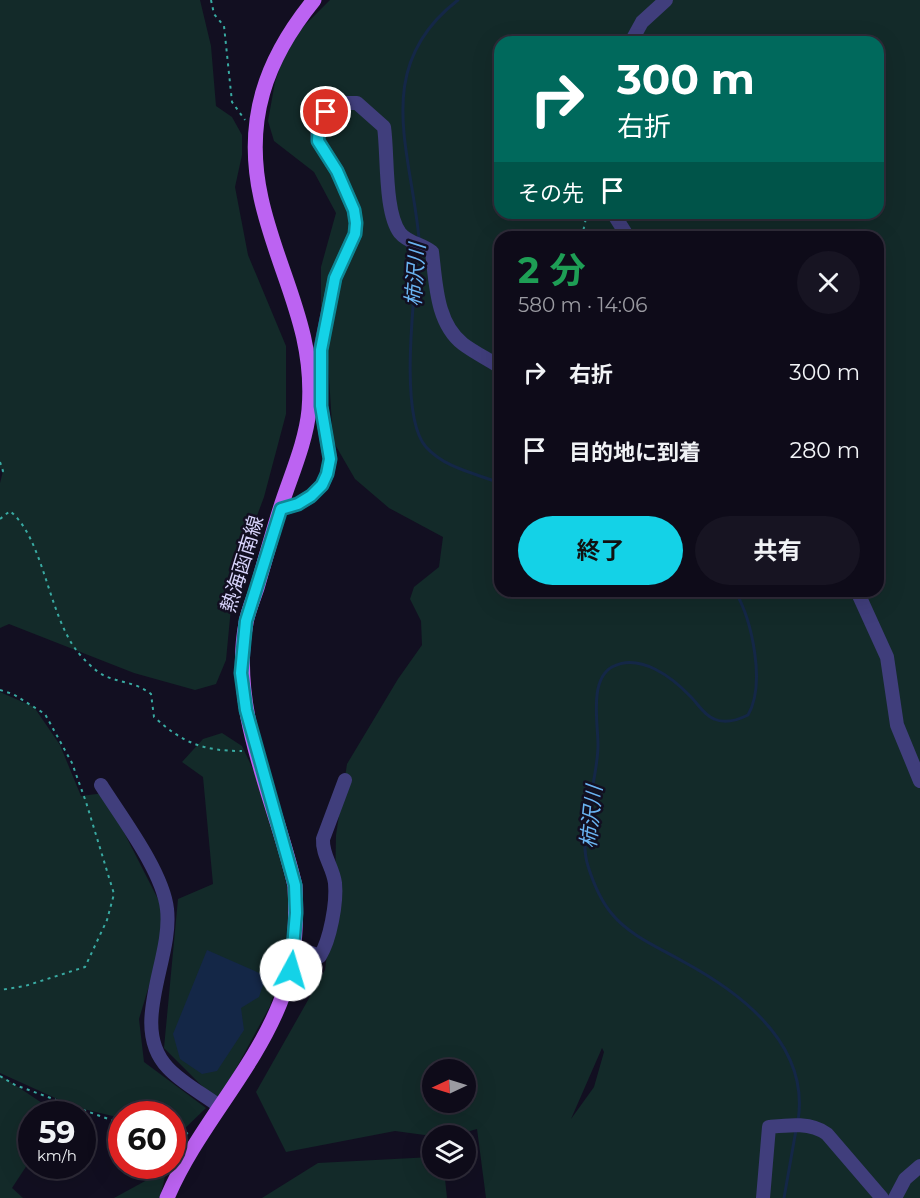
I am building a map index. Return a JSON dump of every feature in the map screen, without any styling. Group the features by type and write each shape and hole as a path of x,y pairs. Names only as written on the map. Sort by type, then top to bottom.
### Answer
{"main road":[{"name":"熱海函南線","path":"167,1198 177,1175 271,1023 291,970 296,913 295,885 246,710 241,673 246,621 299,453 309,410 309,364 300,317 261,199 255,135 262,90 275,56 314,0"}],"street":[{"path":"634,36 642,22 666,0"},
{"path":"281,509 298,504 322,485 330,459 321,406 321,350 335,278 355,234 356,223 354,210 337,171 318,141 317,129 319,120 340,104 357,103 384,127 391,200 396,224 401,233 432,252 441,310 452,333 463,344 494,363"},
{"path":"860,597 887,657 897,726 920,781"},
{"path":"293,947 320,956 329,941 335,883 322,848 323,839 345,780"},
{"path":"101,785 140,847 164,894 167,941 151,1028 155,1051 168,1069 219,1106"},
{"path":"763,1198 770,1127 789,1125 810,1127 827,1134 882,1198"},
{"path":"895,1198 905,1179 920,1166"}],"path":[{"path":"211,0 214,14 224,26 232,102 255,135"},
{"path":"0,462 3,471 0,474"},
{"path":"0,519 5,512 10,511 25,528 67,633 77,651 103,676 141,685 151,694 154,717 189,744 221,751 257,750"},
{"path":"0,690 13,694 45,714 72,763 85,797 114,894 107,920 85,967 25,986 0,990"},
{"path":"0,1076 15,1085 108,1119"}],"green space":[{"path":"0,0 200,0 211,46 216,106 232,117 242,135 242,155 235,187 248,255 286,346 286,414 264,497 243,553 232,597 226,660 216,684 195,690 134,673 9,624 0,628 0,483 3,471 0,468"},
{"path":"330,0 920,0 920,1198 486,1198 476,1125 422,1125 422,1135 395,1131 286,1152 256,1092 325,970 335,889 336,835 347,764 398,679 422,645 421,621 410,599 414,587 439,567 443,537 389,508 355,479 333,441 327,346 321,307 321,267 336,213 314,172 274,141 268,121 275,82 289,41","holes":["602,1048 604,1052 594,1087 571,1119"]},
{"path":"0,692 34,707 60,745 81,796 104,793 160,903 164,936 139,1019 144,1062 206,1108 186,1127 186,1101 108,1101 108,1115 96,1112 96,1101 62,1101 0,1073"},
{"path":"222,733 242,746 259,782 290,897 284,959 270,1006 218,1102 164,1048 178,899 213,884 203,777 182,762 203,739"},
{"path":"0,1075 39,1101 18,1101 18,1179 12,1188 23,1198 0,1198"},
{"path":"422,1158 422,1179 445,1179 447,1198 262,1198 318,1163"},
{"path":"149,1179 164,1179 160,1198 114,1198"}],"water":[{"path":"207,950 266,976 259,997 241,1008 244,1030 217,1071 202,1074 180,1059 173,1034"}],"waterway":[{"name":"柿沢川","path":"419,239 405,142 403,111 405,82 414,53 431,26 458,0"},
{"name":"柿沢川","path":"418,249 410,352 410,382 417,431 426,447 442,460 494,481"},
{"name":"柿沢川","path":"738,597 747,618 755,652 756,687 748,715 731,721 714,719 704,712 675,682 645,665 623,663 612,667 605,673 597,692 597,759 586,823 585,853 598,891 608,909 619,922 636,935 728,990 768,1025 783,1046 794,1069 799,1094 798,1121"},
{"name":"柿沢川","path":"784,1198 796,1130"}],"route":[{"path":"291,970 296,913 295,885 246,710 241,673 246,621 281,509 298,504 322,485 330,459 322,423 321,350 335,278 355,234 356,223 354,210 337,171 318,141 319,120 326,112"}]}
